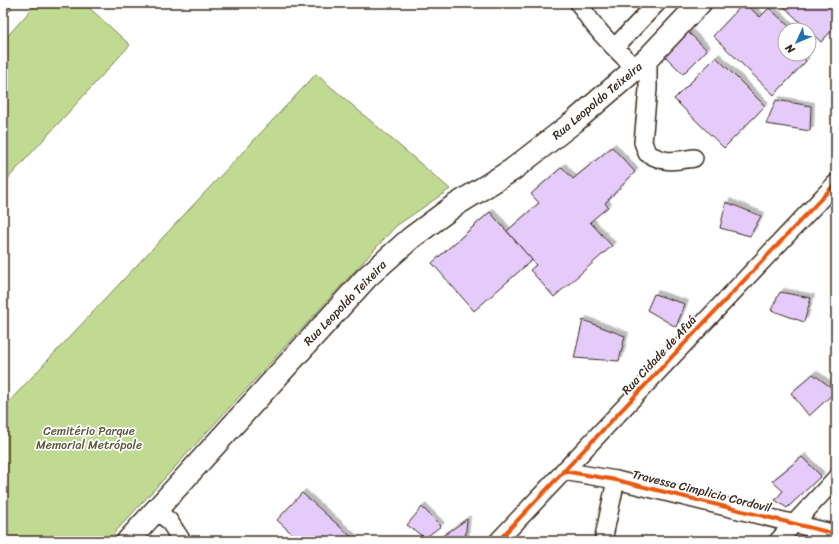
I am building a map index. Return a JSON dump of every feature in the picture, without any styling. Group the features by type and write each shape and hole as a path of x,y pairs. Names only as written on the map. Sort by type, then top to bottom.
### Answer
{"main road":[{"name":"Rua Leopoldo Teixeira","path":"128,541 367,277 411,238 454,206 512,170 575,121 642,64 700,3"}],"street":[{"path":"579,3 583,11 615,47 642,64 648,89 643,142 647,153 657,158 672,162 694,158"},
{"path":"615,47 654,4"},
{"name":"Rua Cidade de Afuá","path":"498,541 836,183"},
{"name":"Travessa Cimplicio Cordovil","path":"563,471 616,480 836,534"},
{"path":"778,541 836,478"},
{"path":"603,541 616,480"},
{"path":"156,510 169,521 182,541"}],"green space":[{"path":"3,3 7,3 12,8 3,17"},
{"path":"37,3 84,3 130,45 3,184 3,41"},
{"name":"Cemitério Parque Memorial Metrópole","path":"316,74 450,189 396,226 107,541 3,541 3,408"}],"building":[{"path":"744,3 760,17 769,8 784,22 777,22 777,62 805,62 774,95 713,36"},
{"path":"780,3 836,3 836,26 821,42 817,38 817,22 800,22"},
{"path":"688,32 707,50 683,74 665,56"},
{"path":"716,57 765,106 724,148 674,99"},
{"path":"776,100 811,106 810,131 766,124"},
{"path":"612,147 635,172 605,203 608,207 590,222 612,246 554,297 530,270 536,265 507,231 539,203 531,194 562,167 573,179"},
{"path":"726,202 761,216 750,236 720,228"},
{"path":"490,212 532,260 474,311 432,263"},
{"path":"780,292 811,298 804,322 771,310"},
{"path":"654,294 685,304 676,327 647,310"},
{"path":"583,320 625,336 619,361 574,358"},
{"path":"813,374 836,391 809,416 791,393"},
{"path":"802,457 821,476 787,508 775,500 783,491 772,481"},
{"path":"302,493 356,541 300,541 277,520"},
{"path":"422,507 441,526 425,538 407,525"},
{"path":"467,519 465,541 445,541 440,538"}],"cycle path":[{"path":"498,541 836,183"},
{"path":"563,471 616,480 836,534"}]}
